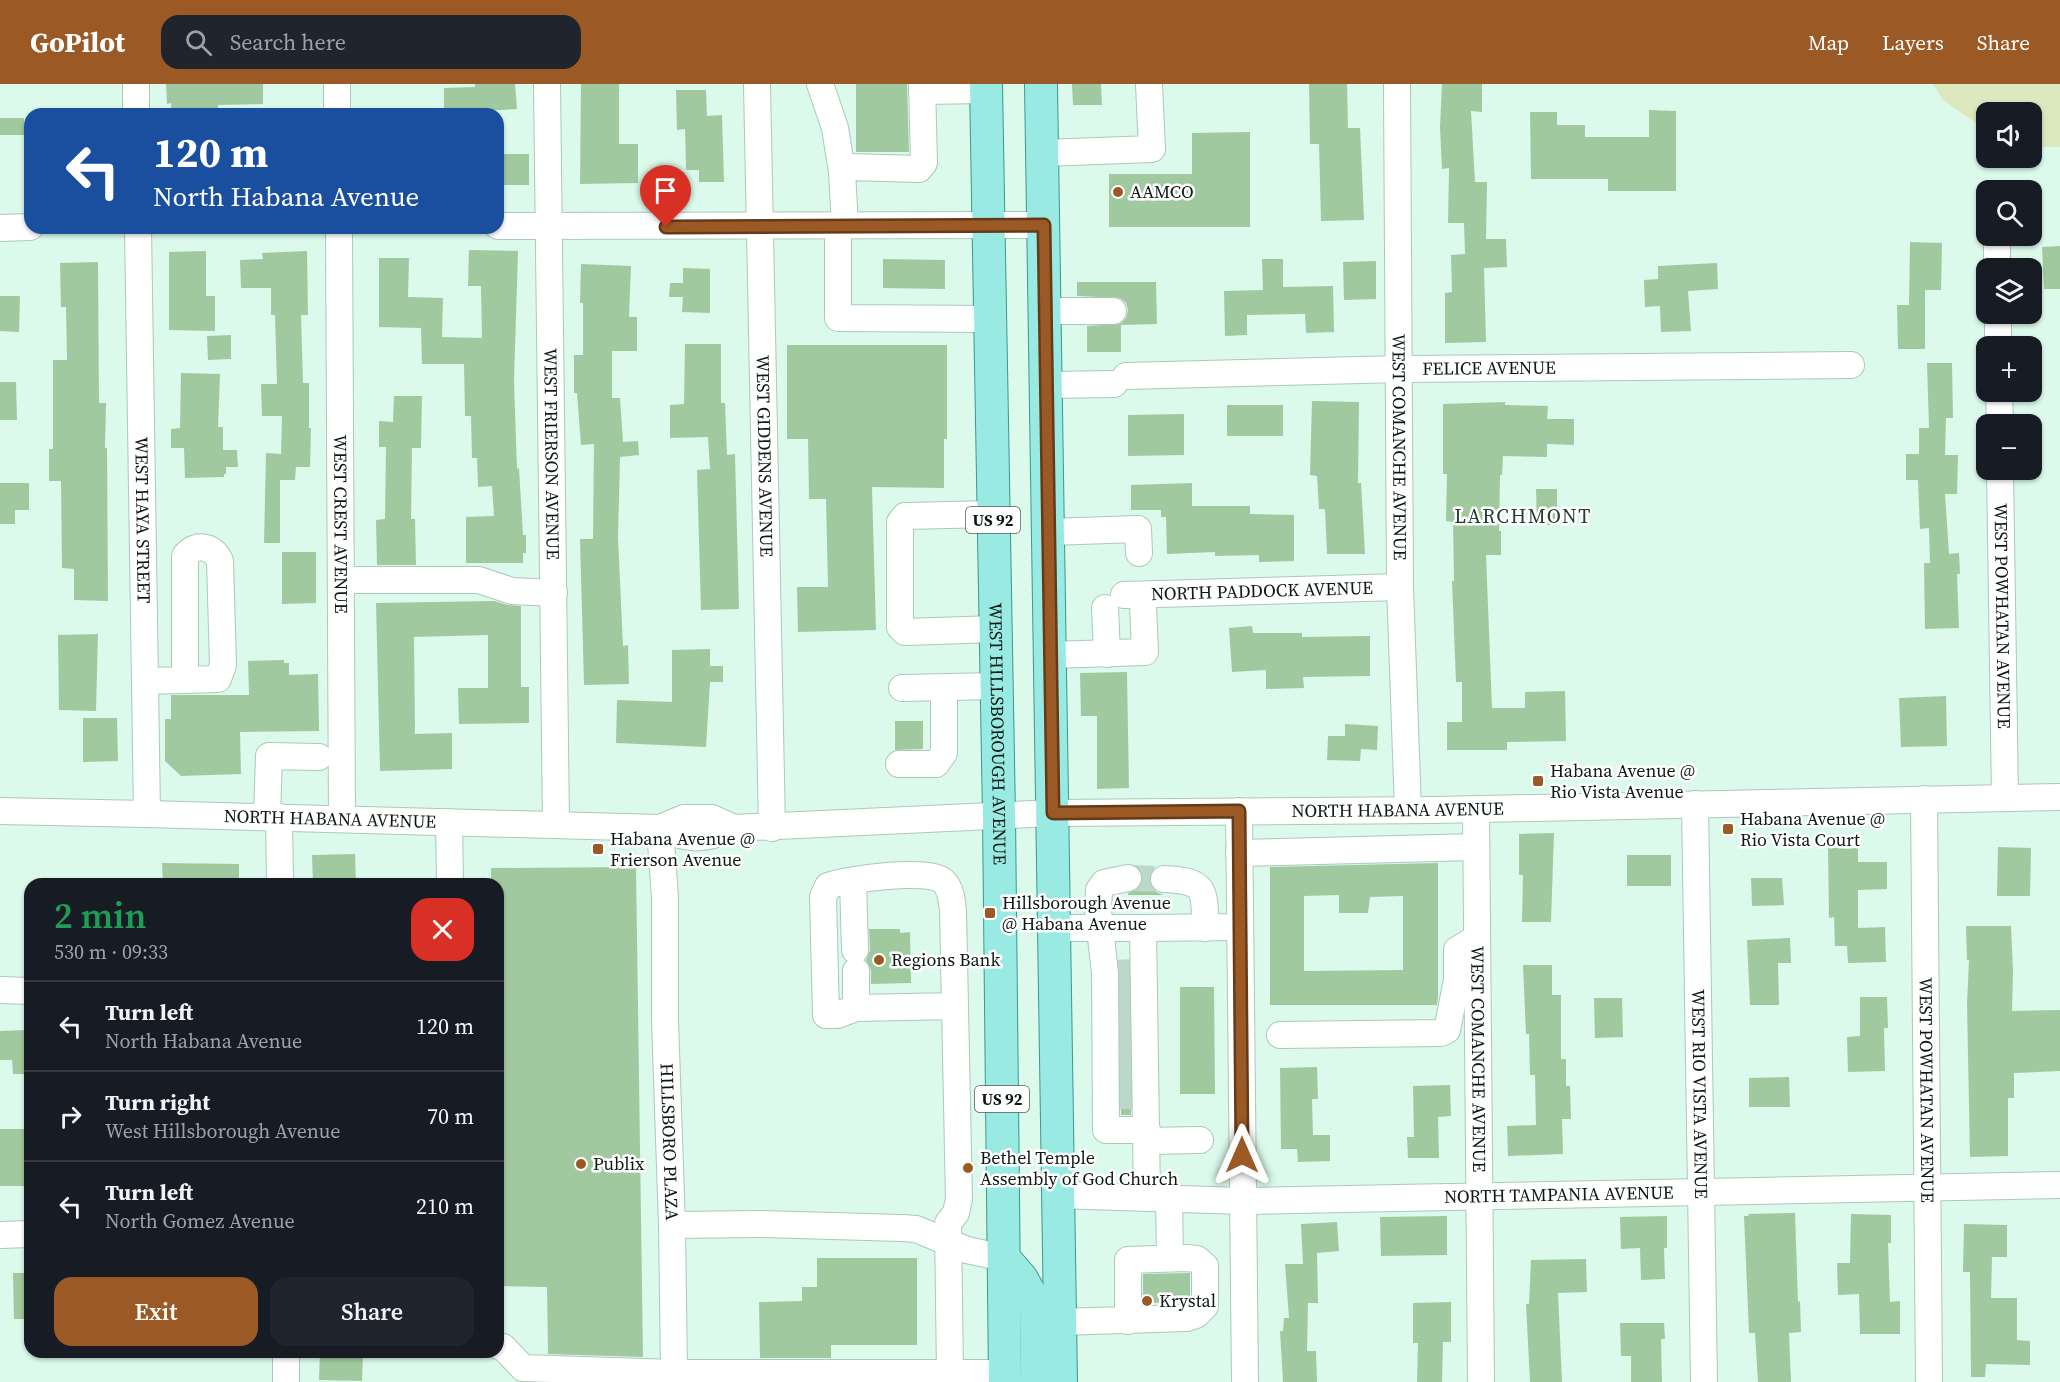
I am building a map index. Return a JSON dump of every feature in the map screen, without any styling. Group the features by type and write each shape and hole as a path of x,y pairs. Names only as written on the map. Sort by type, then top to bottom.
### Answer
{"main road":[{"path":"1041,84 1061,1382"},
{"name":"WEST HILLSBOROUGH AVENUE","path":"986,87 999,816 1005,1377"},
{"path":"1004,1258 1022,1279 1036,1304 1037,1382"}],"street":[{"path":"136,84 136,108"},
{"path":"337,84 337,108"},
{"name":"WEST FRIERSON AVENUE","path":"547,84 556,825"},
{"name":"WEST GIDDENS AVENUE","path":"757,84 758,227 772,828"},
{"path":"820,84 835,128 842,172 842,226 837,318 989,319"},
{"path":"1043,153 1152,149 1149,84"},
{"name":"WEST COMANCHE AVENUE","path":"1397,84 1400,587 1408,810"},
{"path":"842,172 848,167 919,169 924,163 922,88 986,87"},
{"path":"504,226 1044,225"},
{"path":"0,228 24,227"},
{"name":"WEST HAYA STREET","path":"138,234 147,814"},
{"name":"WEST CREST AVENUE","path":"339,234 342,819"},
{"path":"1046,311 1113,311"},
{"name":"FELICE AVENUE","path":"1046,386 1120,380 1400,369 1851,365"},
{"name":"WEST POWHATAN AVENUE","path":"2000,480 2005,798"},
{"path":"993,514 905,516 900,522 900,627 905,632 995,629"},
{"path":"1049,532 1138,529 1139,553"},
{"path":"145,681 185,680 218,679 223,665 220,561 216,553 202,547 194,548 185,556 185,680"},
{"path":"341,580 479,580 512,591 554,593"},
{"name":"NORTH PADDOCK AVENUE","path":"1124,602 1400,587"},
{"path":"1050,656 1145,652 1124,602"},
{"path":"1107,654 1124,602"},
{"path":"902,688 996,686"},
{"path":"899,765 936,764 944,753 944,688"},
{"path":"279,878 269,756 319,757"},
{"name":"NORTH HABANA AVENUE","path":"0,811 660,828 684,818 712,818 734,828 772,828 1053,813 1476,809 2060,797"},
{"name":"WEST POWHATAN AVENUE","path":"1924,799 1929,1382"},
{"name":"WEST RIO VISTA AVENUE","path":"1695,804 1704,1382"},
{"name":"WEST COMANCHE AVENUE","path":"1476,809 1476,847 1467,944 1467,982 1478,1196 1480,1382"},
{"path":"1239,811 1245,1382"},
{"path":"449,822 450,878"},
{"name":"HILLSBORO PLAZA","path":"660,828 665,898 665,1030 672,1225 888,1226 916,1229 967,1250 1004,1258"},
{"path":"1239,853 1476,847"},
{"path":"950,1373 948,1223 956,1213 960,1199 953,911 949,889 943,881 936,877 921,875 892,876 833,884 825,890 823,897 826,1015 837,1015 856,1008 955,1006"},
{"path":"1128,878 1104,883 1099,890 1098,911 1147,1135 1170,1258"},
{"path":"1164,879 1181,879 1192,882 1200,888 1205,901 1205,928"},
{"path":"853,881 856,1008"},
{"path":"1054,928 1240,927"},
{"path":"1143,928 1106,1130 1200,1140"},
{"path":"1280,1035 1441,1033 1447,1030 1467,982"},
{"path":"0,990 24,991"},
{"name":"NORTH TAMPANIA AVENUE","path":"1058,1195 1242,1201 2060,1185"},
{"path":"672,1225 674,1372"},
{"path":"0,1235 24,1234"},
{"path":"1060,1322 1128,1321 1187,1318 1196,1315 1204,1306 1205,1266 1197,1259 1128,1260 1128,1321"},
{"path":"504,1348 522,1368 674,1372 950,1373 1005,1377"},
{"path":"286,1358 286,1382"}],"green space":[{"path":"1933,84 2060,84 2060,147 2042,147 2042,102 1976,102 1976,123 1943,100"}],"building":[{"path":"166,84 263,84 263,104 218,105 218,108 171,108 171,103 167,104"},
{"path":"475,84 515,84 517,109 444,108 444,88 475,87"},
{"path":"581,84 619,84 619,144 638,144 638,183 580,184"},
{"path":"856,84 907,84 909,152 856,152"},
{"path":"1072,84 1101,84 1102,105 1073,105"},
{"path":"1309,84 1347,84 1348,128 1360,128 1364,220 1321,221 1319,144 1310,144"},
{"path":"1442,84 1482,84 1482,112 1471,111 1475,182 1487,182 1486,239 1506,239 1507,267 1484,268 1486,342 1445,343 1445,293 1452,292 1451,255 1465,254 1464,223 1448,223 1449,168 1442,169 1440,127"},
{"path":"676,90 706,90 707,116 722,115 724,182 699,182 699,170 686,170 685,129 677,130"},
{"path":"1649,110 1676,111 1676,191 1608,191 1608,179 1531,179 1530,112 1557,112 1557,125 1585,125 1585,137 1649,137"},
{"path":"0,118 24,118 24,135 0,135"},
{"path":"1250,132 1250,227 1109,227 1109,174 1192,174 1192,133"},
{"path":"504,154 529,154 529,185 504,185"},
{"path":"1910,242 1942,243 1941,290 1925,290 1925,349 1898,349 1897,305 1909,305"},
{"path":"2060,246 2060,289 2044,289 2042,247"},
{"path":"469,250 518,251 514,381 517,469 519,468 523,535 526,535 526,553 523,553 523,563 466,563 466,517 494,516 492,486 478,487 477,458 472,458 471,416 465,416 464,364 422,364 421,328 379,327 379,258 409,258 408,297 443,298 442,337 482,338 481,286 468,286"},
{"path":"206,251 206,296 215,296 215,331 169,330 169,252"},
{"path":"307,251 308,315 301,315 303,383 309,383 310,467 296,467 295,480 280,480 280,543 264,543 266,453 281,454 282,416 262,416 261,384 277,384 275,315 271,315 271,288 241,288 240,260 263,259 262,253"},
{"path":"883,259 945,260 945,289 883,288"},
{"path":"1262,259 1283,259 1283,287 1333,286 1334,332 1306,333 1305,314 1247,315 1247,335 1225,336 1224,291 1263,290"},
{"path":"1376,261 1376,299 1344,300 1343,262"},
{"path":"98,262 99,403 106,403 108,601 74,600 74,569 62,568 61,481 49,481 49,449 53,449 53,360 67,360 66,307 61,307 60,263"},
{"path":"1717,263 1718,289 1688,291 1691,331 1661,332 1660,306 1645,307 1644,280 1658,279 1658,266"},
{"path":"581,264 631,266 629,317 637,317 637,351 612,351 612,398 620,398 623,442 638,441 639,455 620,457 618,538 623,646 628,645 629,684 584,685 580,539 593,539 594,444 581,445 577,393 574,393 574,355 583,355 583,303 580,303"},
{"path":"683,268 710,269 710,313 682,312 683,297 669,297 670,283 683,283"},
{"path":"1077,282 1156,282 1157,324 1121,325 1121,352 1087,352 1087,326 1120,324 1126,318 1128,310 1126,303 1120,298 1077,296"},
{"path":"0,296 20,296 19,332 0,331"},
{"path":"231,335 231,359 208,360 207,336"},
{"path":"685,344 721,344 721,403 725,403 727,455 735,454 739,609 701,610 697,470 710,469 708,437 670,438 670,405 684,404"},
{"path":"787,345 947,345 947,439 944,439 944,488 872,487 876,630 798,632 797,587 828,587 826,499 809,499 808,439 787,439"},
{"path":"1927,363 1952,363 1953,418 1946,418 1945,455 1958,455 1957,494 1945,494 1949,554 1959,553 1960,574 1957,574 1959,628 1925,629 1924,563 1930,563 1929,528 1920,529 1918,480 1906,480 1906,454 1919,454 1919,428 1929,428"},
{"path":"181,373 220,374 218,427 223,427 223,450 237,450 238,467 226,467 224,477 185,478 184,448 171,448 171,429 180,428"},
{"path":"0,382 16,382 17,420 0,420"},
{"path":"394,396 422,396 421,448 412,448 411,519 415,519 416,565 377,565 376,520 385,519 386,447 379,447 379,421 393,422"},
{"path":"1312,401 1359,402 1358,483 1361,483 1365,554 1327,554 1325,509 1319,509 1317,476 1310,475"},
{"path":"1505,402 1505,405 1548,406 1547,419 1574,419 1574,445 1547,444 1547,457 1503,456 1502,475 1500,475 1501,555 1486,555 1492,708 1525,708 1525,692 1565,691 1566,741 1507,742 1507,750 1447,750 1447,722 1462,722 1462,682 1456,682 1452,581 1454,581 1453,522 1446,521 1447,474 1443,474 1443,404"},
{"path":"1227,405 1283,405 1283,436 1227,436"},
{"path":"1184,414 1184,455 1128,456 1128,415"},
{"path":"0,483 29,483 29,510 15,510 15,524 0,524"},
{"path":"1192,483 1192,506 1250,506 1250,514 1294,515 1294,561 1259,562 1259,555 1215,556 1215,552 1167,554 1166,517 1161,517 1161,510 1131,510 1131,485"},
{"path":"1536,489 1557,489 1557,525 1537,525"},
{"path":"282,552 316,552 316,603 282,604"},
{"path":"494,601 521,606 521,687 529,687 529,723 459,724 458,688 488,688 488,635 414,637 415,734 452,733 452,769 380,771 376,603"},
{"path":"1252,626 1253,633 1302,633 1302,637 1370,636 1370,676 1303,677 1304,688 1266,689 1266,670 1232,672 1229,628"},
{"path":"98,634 96,711 59,710 58,635"},
{"path":"710,649 710,666 723,666 723,682 710,682 706,747 616,743 617,700 672,702 672,650"},
{"path":"284,660 284,663 289,663 289,675 318,674 319,731 240,732 241,774 181,776 165,761 165,719 171,719 171,695 249,695 248,661"},
{"path":"1127,672 1129,788 1097,789 1097,716 1081,716 1080,673"},
{"path":"1946,696 1947,746 1901,747 1899,698"},
{"path":"83,718 117,718 118,761 83,762"},
{"path":"895,721 923,721 923,749 895,750"},
{"path":"1345,724 1378,726 1377,750 1361,749 1360,761 1327,760 1328,736 1345,736"},
{"path":"1554,833 1551,922 1522,922 1523,875 1519,875 1519,834"},
{"path":"1998,847 2031,848 2030,896 1997,896"},
{"path":"1828,848 1858,848 1858,862 1887,862 1887,889 1858,890 1858,928 1885,927 1886,962 1848,963 1847,946 1835,946 1834,917 1829,918"},
{"path":"355,854 356,878 313,878 312,855"},
{"path":"1627,855 1671,855 1671,886 1627,886"},
{"path":"162,863 239,864 239,878 163,878"},
{"path":"1438,863 1437,1005 1270,1005 1270,867","holes":["1339,895 1339,913 1368,913 1370,897 1403,896 1403,970 1304,971 1304,896"]},
{"path":"636,867 643,1357 548,1354 547,1287 504,1286 504,878 491,878 491,868"},
{"path":"1142,874 1150,874 1151,886 1156,892 1164,895 1128,895 1138,889 1142,882"},
{"path":"1751,878 1782,878 1784,905 1752,906"},
{"path":"1966,926 2011,926 2012,1011 2060,1010 2060,1071 2014,1073 2014,1098 2008,1098 2008,1156 1970,1157 1967,1004 1969,960 1967,960"},
{"name":"Regions Bank","path":"869,929 900,929 900,933 910,932 911,983 871,984 871,970 866,960 870,950"},
{"path":"1790,938 1791,963 1778,963 1779,1005 1750,1005 1747,940"},
{"path":"1119,960 1128,960 1131,1115 1121,1115"},
{"path":"1523,965 1552,965 1552,995 1561,995 1561,1059 1566,1059 1566,1086 1570,1086 1571,1119 1562,1119 1563,1154 1508,1156 1507,1126 1536,1125 1535,1075 1530,1075"},
{"path":"1180,987 1214,987 1215,1094 1180,1094"},
{"path":"1860,997 1887,997 1888,1028 1884,1028 1885,1071 1848,1072 1847,1037 1860,1036"},
{"path":"1594,998 1622,998 1623,1037 1595,1038"},
{"path":"24,1030 24,1074 13,1074 12,1060 0,1060 0,1031"},
{"path":"1317,1067 1318,1099 1312,1099 1313,1135 1330,1135 1330,1161 1298,1162 1297,1149 1281,1149 1280,1068"},
{"path":"1789,1077 1790,1107 1749,1107 1749,1078"},
{"path":"1450,1085 1451,1116 1438,1117 1439,1158 1408,1158 1407,1137 1414,1137 1413,1086"},
{"path":"0,1129 24,1129 24,1186 0,1186"},
{"path":"1795,1213 1801,1332 1789,1333 1791,1382 1758,1382 1755,1333 1749,1333 1744,1216"},
{"path":"1851,1214 1891,1215 1891,1243 1888,1243 1890,1302 1900,1301 1900,1334 1860,1334 1859,1294 1838,1295 1837,1263 1850,1263"},
{"path":"1447,1216 1447,1255 1381,1256 1380,1217"},
{"path":"1667,1216 1667,1248 1664,1248 1665,1279 1641,1280 1640,1248 1621,1249 1620,1217"},
{"path":"1337,1222 1339,1251 1317,1253 1318,1303 1308,1303 1307,1351 1316,1351 1317,1382 1283,1382 1280,1331 1283,1331 1284,1318 1289,1318 1285,1264 1303,1264 1301,1224"},
{"path":"1964,1224 2007,1225 2007,1257 1992,1257 1991,1298 2017,1298 2017,1340 2030,1341 2030,1365 1986,1364 1985,1377 1971,1377 1970,1272 1963,1272"},
{"path":"817,1258 917,1258 917,1345 831,1345 831,1358 760,1358 759,1302 802,1301 802,1287 817,1287"},
{"path":"1586,1259 1587,1292 1558,1293 1562,1382 1530,1382 1526,1304 1529,1304 1531,1260"},
{"path":"13,1273 24,1273 24,1319 14,1319"},
{"path":"1190,1273 1190,1300 1188,1302 1143,1303 1143,1274"},
{"path":"1451,1302 1451,1342 1443,1342 1442,1382 1417,1382 1418,1343 1413,1343 1413,1303"},
{"path":"1620,1323 1664,1323 1665,1339 1661,1339 1662,1382 1631,1382 1631,1356 1621,1356"},
{"path":"320,1358 363,1358 362,1381 319,1380"}],"tunnel":[{"path":"1128,878 1164,879"},
{"path":"1115,973 1134,972"},
{"path":"1115,995 1134,994"},
{"path":"1115,1016 1134,1016"},
{"path":"1115,1035 1134,1035"},
{"path":"1115,1054 1134,1054"},
{"path":"1115,1075 1134,1075"},
{"path":"1115,1096 1134,1096"}],"place":[{"name":"AAMCO","path":"1118,192"},
{"name":"Habana Avenue @ Rio Vista Avenue","path":"1538,781"},
{"name":"Habana Avenue @ Rio Vista Court","path":"1728,829"},
{"name":"Habana Avenue @ Frierson Avenue","path":"598,849"},
{"name":"Hillsborough Avenue @ Habana Avenue","path":"990,913"},
{"name":"Regions Bank","path":"879,960"},
{"name":"Publix","path":"581,1164"},
{"name":"Bethel Temple Assembly of God Church","path":"968,1168"},
{"name":"Krystal","path":"1147,1301"}],"district":[{"name":"LARCHMONT","path":"1523,516"}],"route":[{"path":"666,227 1044,225 1053,813 1239,811 1242,1155"}]}
